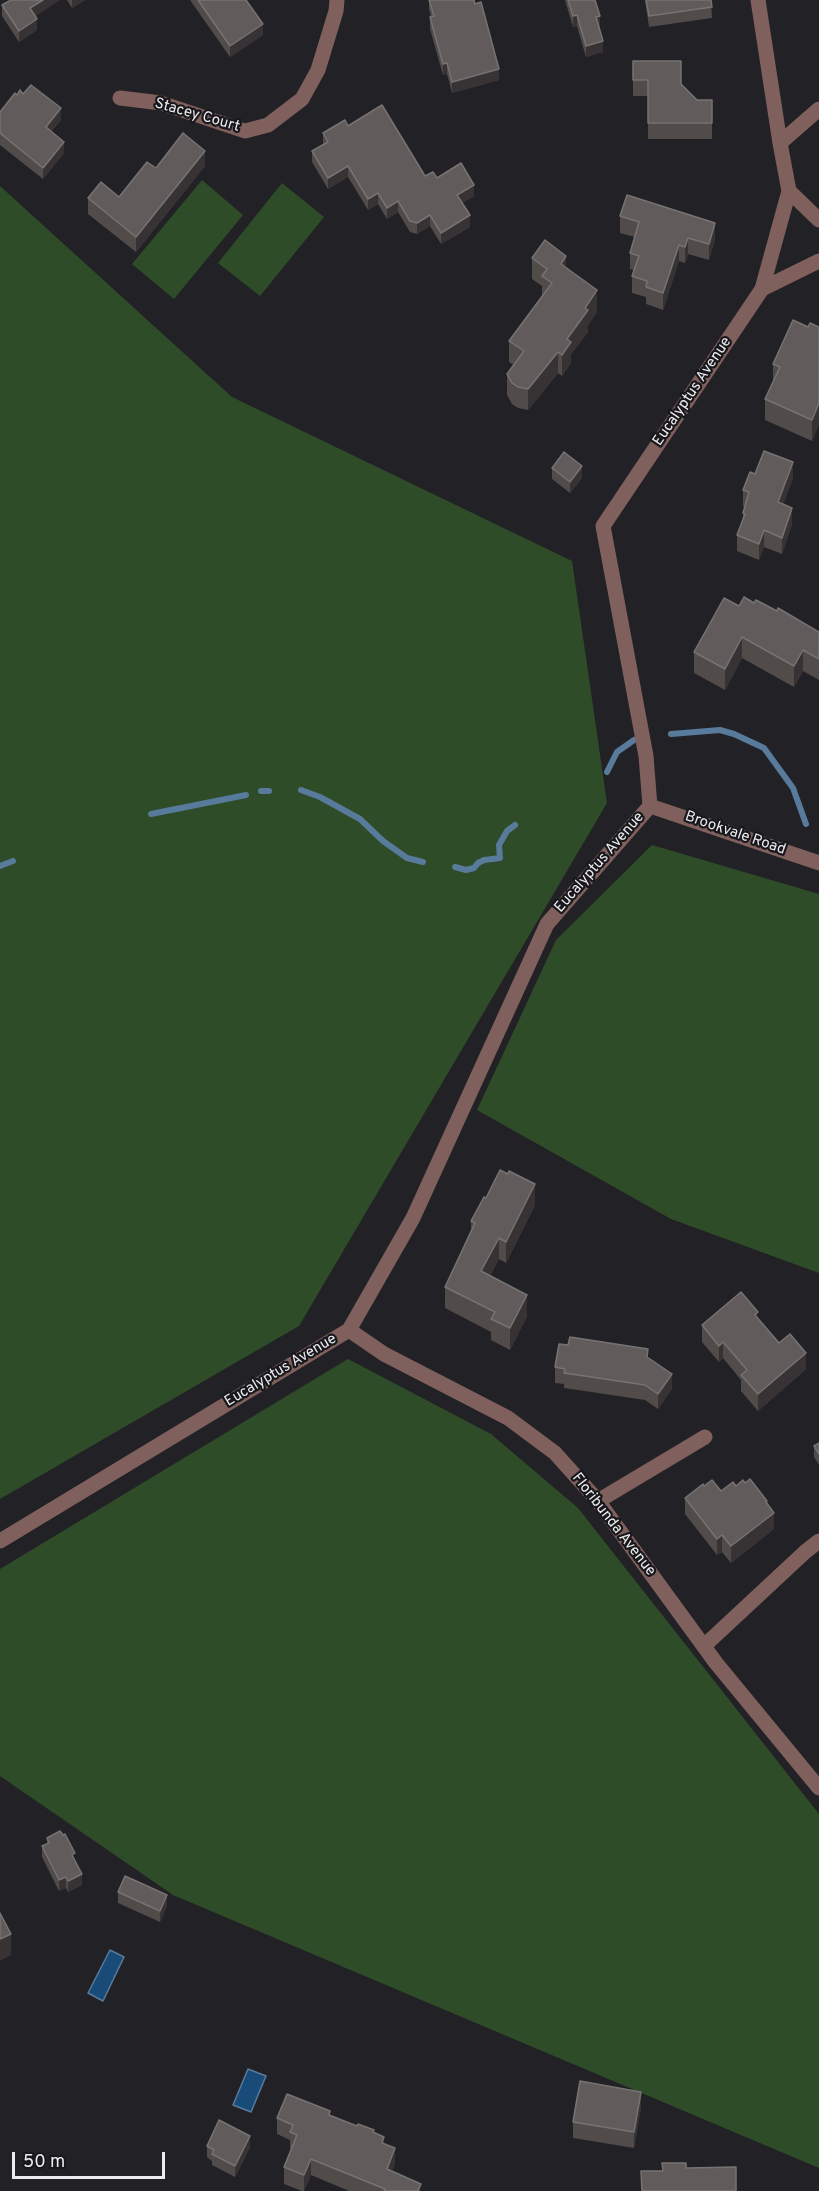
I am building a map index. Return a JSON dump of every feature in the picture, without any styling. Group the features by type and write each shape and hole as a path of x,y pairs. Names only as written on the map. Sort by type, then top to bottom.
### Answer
{"street":[{"name":"Stacey Court","path":"120,98 161,103 245,130 268,124 302,99 318,70 336,11 337,0"},
{"name":"Eucalyptus Avenue","path":"0,1541 349,1330 413,1218 547,924 650,806 646,756 603,526 762,289 789,191 758,0"},
{"path":"780,143 819,110"},
{"path":"789,191 819,219"},
{"path":"762,289 819,261"},
{"name":"Brookvale Road","path":"650,806 819,863"},
{"name":"Floribunda Avenue","path":"349,1330 384,1354 508,1418 555,1453 598,1501 704,1646 819,1788"},
{"path":"598,1501 705,1437"},
{"path":"704,1646 819,1541"}],"green space":[{"path":"202,180 243,215 174,299 132,264"},
{"path":"282,183 324,217 260,296 218,263"},
{"path":"0,186 232,397 572,561 607,803 299,1326 0,1499"},
{"path":"652,845 819,894 819,1273 671,1219 477,1110 556,940"},
{"path":"348,1359 491,1434 578,1508 819,1814 819,2168 173,1895 0,1776 0,1569"}],"water":[{"path":"110,1950 124,1957 103,2001 88,1993"},
{"path":"248,2069 266,2076 251,2112 233,2105"}],"building":[{"path":"11,0 43,0 30,8 37,19 19,31 2,5"},
{"path":"198,0 246,0 263,24 230,46"},
{"path":"429,0 474,0 475,4 481,2 499,69 452,82 447,63 443,64 430,17 434,16"},
{"path":"568,0 595,0 600,16 596,17 603,41 586,46 577,15 573,16"},
{"path":"646,0 711,0 712,7 649,16"},
{"path":"633,61 681,61 681,84 697,100 712,100 712,123 648,123 648,80 633,80"},
{"path":"31,85 61,108 46,127 64,142 43,168 0,133 0,112 15,93 17,95 20,90 23,94"},
{"path":"382,105 425,176 433,172 437,178 461,163 474,185 457,195 470,215 441,233 430,215 417,223 410,221 398,201 387,208 378,193 368,199 348,166 328,178 312,151 328,142 323,133 345,120 348,126"},
{"path":"183,133 205,151 136,237 88,198 101,182 119,197 147,162 156,168"},
{"path":"627,195 715,223 709,244 688,238 685,247 679,245 663,293 646,287 647,281 632,276 639,256 630,253 639,222 620,216"},
{"path":"545,240 566,256 561,264 597,290 585,308 588,310 567,339 571,342 562,355 558,352 528,389 512,383 507,374 524,351 509,341 552,283 542,276 547,269 532,258"},
{"path":"793,320 808,327 810,323 819,327 819,403 812,420 765,399 780,367 773,364"},
{"path":"764,451 793,462 778,502 792,508 782,538 764,530 759,544 737,535 745,514 743,513 749,492 743,490 750,472 755,474"},
{"path":"564,452 582,466 570,482 552,468"},
{"path":"744,597 754,603 756,600 777,611 778,608 819,632 819,659 803,650 794,666 742,637 725,669 694,652 724,598 739,606"},
{"path":"500,1170 508,1174 509,1171 535,1184 506,1242 499,1238 481,1271 527,1295 510,1328 491,1319 495,1312 445,1287 475,1223 471,1221"},
{"path":"741,1292 758,1312 755,1315 779,1343 790,1334 806,1353 758,1394 741,1375 747,1370 723,1342 719,1346 702,1325"},
{"path":"570,1337 648,1349 647,1357 672,1374 658,1394 645,1385 564,1373 565,1369 555,1367 559,1344 568,1345"},
{"path":"819,1443 819,1454 814,1446"},
{"path":"750,1479 774,1513 731,1546 722,1535 717,1539 685,1498 712,1480 721,1491 733,1482 736,1486 743,1480 745,1483"},
{"path":"60,1831 63,1835 65,1834 75,1853 72,1855 82,1874 68,1881 66,1877 59,1880 42,1846 49,1843 47,1838"},
{"path":"125,1876 167,1895 160,1911 118,1892"},
{"path":"0,1913 11,1934 0,1939"},
{"path":"580,2081 641,2092 634,2132 573,2122"},
{"path":"287,2094 330,2111 329,2115 374,2130 373,2132 384,2137 382,2143 395,2148 387,2169 421,2184 418,2191 384,2191 385,2189 311,2159 304,2175 284,2167 297,2135 290,2132 293,2125 277,2118"},
{"path":"219,2120 250,2136 235,2166 212,2154 214,2150 207,2146"},
{"path":"662,2163 686,2163 686,2168 736,2167 736,2191 642,2191 641,2171 663,2171"}],"waterway":[{"path":"671,734 720,730 764,748 793,788 806,824"},
{"path":"607,772 617,752 634,740"},
{"path":"301,790 320,797 360,819 383,841 407,858 423,862"},
{"path":"261,791 269,791"},
{"path":"151,814 246,795"},
{"path":"455,867 466,870 474,868 484,860 500,858 499,845 507,831 515,825"},
{"path":"0,866 13,861"}]}
